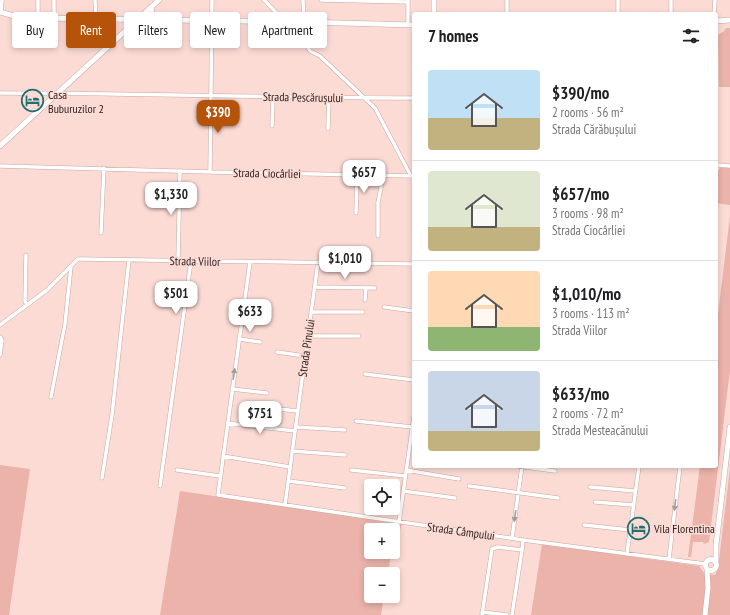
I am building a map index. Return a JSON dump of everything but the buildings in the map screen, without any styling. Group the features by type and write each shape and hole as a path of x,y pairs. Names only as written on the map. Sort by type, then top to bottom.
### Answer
{"street":[{"path":"2,0 1,12 12,15"},
{"path":"38,0 38,12"},
{"path":"54,0 54,12"},
{"path":"96,0 96,12"},
{"path":"145,12 159,0"},
{"path":"212,0 212,12"},
{"path":"264,0 276,12"},
{"path":"303,0 303,12"},
{"path":"321,0 408,1 408,24"},
{"path":"434,0 434,12"},
{"path":"506,0 507,12"},
{"path":"618,0 618,12"},
{"path":"671,0 671,12"},
{"path":"714,12 715,0"},
{"path":"151,7 152,12"},
{"path":"718,21 730,20"},
{"path":"327,22 412,25"},
{"path":"0,146 124,31"},
{"path":"210,172 212,48"},
{"path":"308,48 310,51 320,56 375,108 412,174"},
{"name":"Strada Pescărușului","path":"0,93 412,98"},
{"path":"272,126 273,97"},
{"path":"328,97 328,129"},
{"path":"718,165 730,166"},
{"name":"Strada Ciocârliei","path":"0,166 412,176"},
{"path":"101,233 104,168"},
{"path":"178,260 180,171"},
{"path":"356,175 356,213"},
{"path":"378,236 378,202 381,188 381,175"},
{"path":"26,255 25,301 27,306"},
{"name":"Strada Viilor","path":"0,325 27,306 52,285 80,258 412,264"},
{"path":"102,478 112,415 128,260"},
{"path":"160,486 191,261"},
{"path":"177,470 220,476 250,262"},
{"name":"Strada Pinului","path":"285,505 318,262"},
{"path":"51,397 65,324 71,266"},
{"path":"315,288 375,288"},
{"path":"364,300 366,288"},
{"path":"244,307 266,310"},
{"path":"384,307 412,311"},
{"path":"311,312 363,312"},
{"path":"308,336 359,336"},
{"path":"0,337 2,340 0,355"},
{"path":"239,339 260,342"},
{"path":"277,352 305,356"},
{"path":"365,374 412,380"},
{"path":"232,389 267,393"},
{"path":"268,408 298,411"},
{"path":"356,421 412,427"},
{"path":"227,423 295,429 345,430"},
{"path":"708,588 716,567 716,545 730,427"},
{"path":"399,522 412,437"},
{"path":"292,451 345,455"},
{"path":"223,456 290,467"},
{"path":"512,538 522,468"},
{"path":"535,468 555,471"},
{"path":"627,554 639,468"},
{"path":"669,559 680,468"},
{"path":"351,470 406,476"},
{"path":"406,470 459,479"},
{"name":"Strada Câmpului","path":"220,476 218,495 523,540 707,564"},
{"path":"288,481 345,488"},
{"path":"469,486 558,498"},
{"path":"590,487 635,491"},
{"path":"403,491 455,498"},
{"path":"596,502 633,505"},
{"path":"584,525 630,530"},
{"path":"512,615 523,540"},
{"path":"705,615 708,588 707,564 716,545"},
{"path":"507,615 482,614 492,549 498,547 522,550"},
{"path":"707,564 713,560 716,563"},
{"path":"707,564 711,571 714,570"}],"shaded area":[{"path":"726,28 730,28 730,87 719,87 718,35"},
{"path":"720,168 730,168 730,205 718,203 718,172"},
{"path":"730,216 730,370 709,542 704,544 703,542 693,542 691,557 688,557 700,468 718,468 718,315"},
{"path":"0,465 30,469 9,615 0,615"},
{"path":"730,468 730,615 531,615 542,544 699,566 705,574 715,575 718,568"},
{"path":"180,491 395,523 364,523 364,559 390,559 389,567 364,567 364,603 383,603 381,615 160,615"}],"place":[{"name":"Casa Buburuzilor 2","path":"32,101"},
{"name":"Vila Florentina","path":"639,528"}]}
